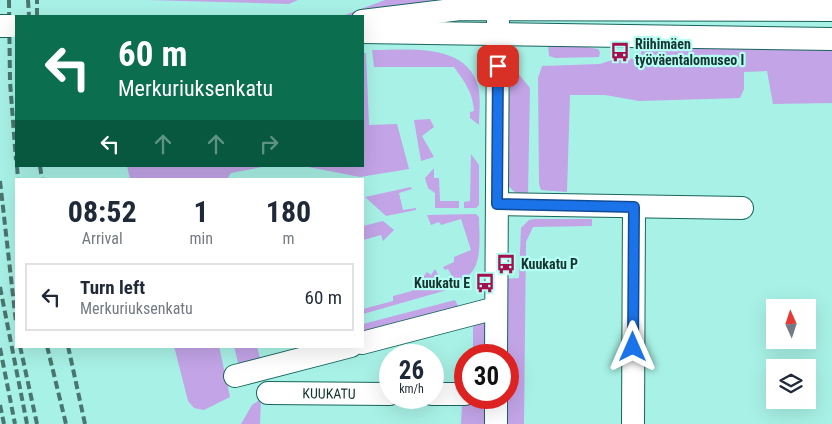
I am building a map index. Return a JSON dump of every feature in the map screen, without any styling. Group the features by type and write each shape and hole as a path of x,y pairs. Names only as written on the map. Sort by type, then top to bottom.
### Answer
{"street":[{"path":"364,21 460,9 832,10"},
{"path":"496,344 498,10"},
{"path":"364,32 832,39"},
{"path":"497,204 742,208"},
{"path":"633,424 634,207"},
{"path":"364,342 496,308"},
{"path":"235,376 342,348"},
{"name":"KUUKATU","path":"268,393 379,394"},
{"path":"496,409 496,424"}],"shaded area":[{"path":"148,0 298,0 289,4"},
{"path":"385,0 453,0 361,15 345,15"},
{"path":"548,43 564,43 598,49 600,52 599,57 555,58 549,56"},
{"path":"664,45 832,50 832,103 773,104 767,71 744,72 744,89 740,98 639,101 605,95 570,95 567,192 541,190 539,184 538,78 542,66 600,64 612,60 641,58 641,51"},
{"path":"402,49 434,52 448,55 461,62 471,72 478,86 480,100 479,125 470,118 470,112 474,111 472,99 465,83 454,67 374,67 372,50"},
{"path":"364,53 366,53 369,125 397,124 409,169 360,177 308,167 364,167"},
{"path":"511,71 517,72 530,88 528,194 517,194 508,186 507,128"},
{"path":"430,119 434,127 422,136 434,157 421,161 414,120"},
{"path":"471,154 479,165 479,205 476,208 464,208 464,202 470,201"},
{"path":"127,167 262,167 231,173 228,178 130,178"},
{"path":"434,168 434,178 439,178 440,201 459,201 459,208 435,208 435,193 428,188 425,178"},
{"path":"411,187 412,189 399,193 403,210 416,208 416,210 386,216 365,197"},
{"path":"476,214 479,217 480,240 476,263 469,275 452,287 449,281 453,278 448,269 445,270 443,267 454,262 454,257 471,250 461,219 441,225 439,222 431,225 427,215"},
{"path":"592,219 592,226 533,227 526,242 524,424 503,424 504,409 519,409 519,344 504,344 504,279 519,278 521,228 529,220"},
{"path":"383,221 394,230 383,241 381,235 364,240 364,226"},
{"path":"435,269 447,290 364,314 364,309 393,301 393,296 412,291 427,272 431,275"},
{"path":"455,300 460,310 364,335 364,324"},
{"path":"488,320 487,344 473,344 473,324"},
{"path":"175,348 219,348 230,397 204,410 194,408 188,401"},
{"path":"234,348 258,348 261,362 239,367"},
{"path":"261,399 260,424 241,424 252,405"},
{"path":"462,409 485,409 487,424 461,424"}],"railway":[{"path":"9,0 10,82 15,147"},
{"path":"28,0 29,15"},
{"path":"37,0 37,15"},
{"path":"17,167 18,178"},
{"path":"40,167 42,178"},
{"path":"0,181 15,313"},
{"path":"0,287 27,424"},
{"path":"0,348 15,424"},
{"path":"20,348 37,424"},
{"path":"47,348 66,424"},
{"path":"68,348 85,424"},
{"path":"0,405 4,424"}],"place":[{"name":"Riihimäen työväentalomuseo I","path":"620,52"},
{"name":"Kuukatu P","path":"506,264"},
{"name":"Kuukatu E","path":"485,283"}],"route":[{"path":"498,66 497,204 634,207 633,347"}]}
